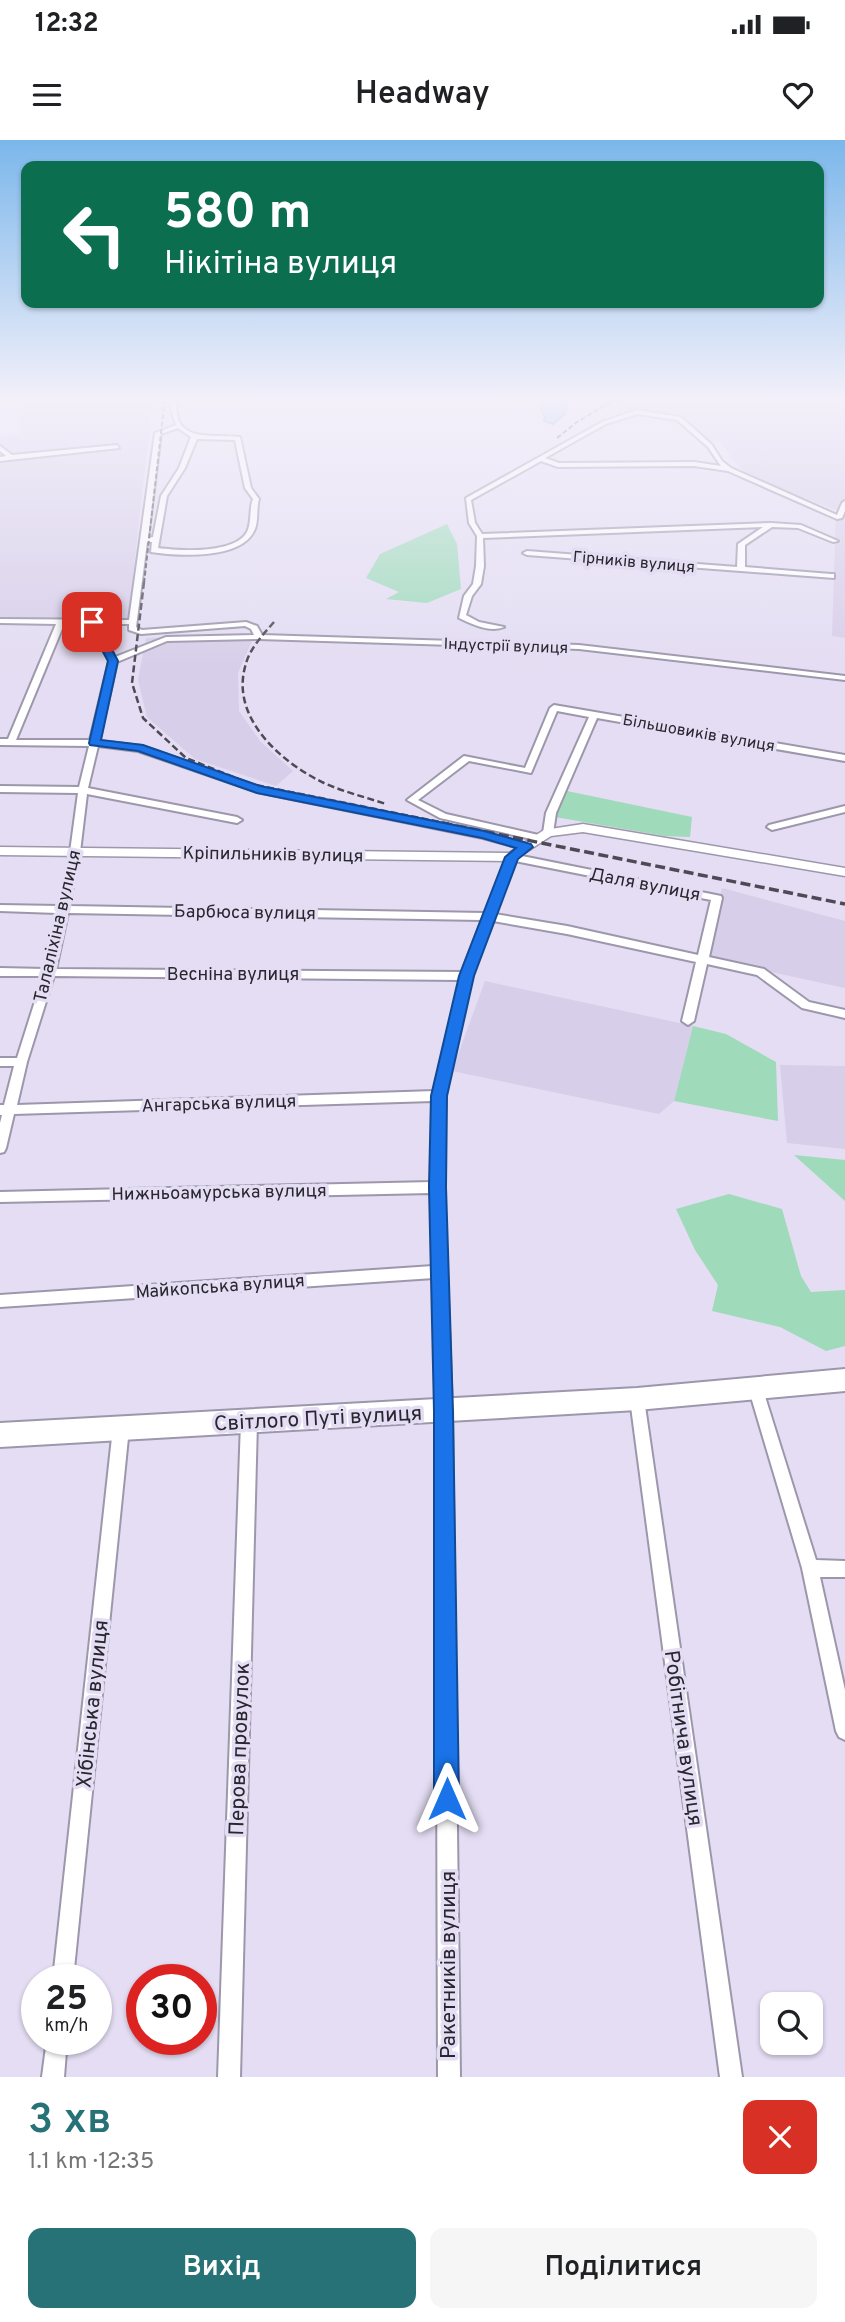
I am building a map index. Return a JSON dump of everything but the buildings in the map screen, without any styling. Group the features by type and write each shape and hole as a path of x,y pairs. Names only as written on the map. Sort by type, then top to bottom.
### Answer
{"main road":[{"name":"Світлого Путі вулиця","path":"0,1435 637,1399 845,1380"}],"street":[{"path":"151,488 132,628 141,632 246,624 254,628 259,637"},
{"path":"169,488 164,496 154,551 202,551 236,547 252,531 256,499 248,488"},
{"path":"487,488 468,499 472,523 480,536 477,584 467,596 462,616 477,624 500,627"},
{"path":"773,488 839,518 845,503"},
{"path":"480,536 771,525 799,526 835,541"},
{"path":"741,568 742,544 771,525"},
{"path":"144,541 155,538"},
{"name":"Гірників вулиця","path":"527,553 831,576"},
{"path":"0,621 133,622"},
{"path":"11,742 61,622"},
{"path":"92,622 113,661"},
{"name":"Індустрії вулиця","path":"113,661 166,639 259,637 579,647 845,678"},
{"name":"Талаліхіна вулиця","path":"0,1148 6,1109 50,972 75,852 83,790 113,661"},
{"name":"Більшовиків вулиця","path":"544,835 443,816 412,800 467,758 528,771 554,708 845,758"},
{"path":"544,835 594,714"},
{"path":"0,742 94,743 139,748 257,789 484,835 527,847"},
{"path":"0,789 83,790 237,820"},
{"path":"772,827 845,809"},
{"path":"512,857 544,835 583,828 845,872"},
{"name":"Кріпильників вулиця","path":"0,851 512,857"},
{"name":"Ракетників вулиця","path":"449,2077 439,1096 466,976 512,857"},
{"name":"Даля вулиця","path":"512,857 717,898 688,1021"},
{"name":"Барбюса вулиця","path":"0,908 490,917"},
{"path":"490,917 760,972 806,1005 845,1014"},
{"name":"Весніна вулиця","path":"0,972 466,976"},
{"path":"0,1062 21,1062"},
{"name":"Ангарська вулиця","path":"6,1109 439,1096"},
{"name":"Нижньоамурська вулиця","path":"0,1197 438,1187"},
{"name":"Майкопська вулиця","path":"0,1301 439,1272"},
{"path":"756,1390 810,1568 845,1731"},
{"name":"Робітнича вулиця","path":"637,1399 730,2077"},
{"name":"Перова провулок","path":"229,2077 249,1422"},
{"name":"Хібінська вулиця","path":"65,1964 121,1428"},
{"path":"810,1568 845,1569"},
{"path":"53,2077 55,2055"}],"shaded area":[{"path":"0,488 143,488 128,620 0,619"},
{"path":"780,488 845,488 845,638 832,636 836,510"},
{"path":"255,634 238,673 239,711 260,741 293,771 276,786 195,759 147,717 138,680 146,638"},
{"path":"722,888 845,921 845,988 706,958"},
{"path":"485,981 693,1026 674,1101 659,1114 452,1071"},
{"path":"780,1065 845,1066 845,1149 787,1143"}],"green space":[{"path":"447,524 457,544 461,589 427,603 386,599 399,592 366,578 380,554"},
{"path":"567,791 692,817 690,837 665,836 555,817"},
{"path":"693,1026 726,1034 776,1062 778,1121 674,1101"},
{"path":"794,1155 845,1160 845,1201"},
{"path":"729,1194 782,1209 801,1276 811,1292 845,1290 845,1346 826,1351 780,1327 712,1311 718,1285 695,1250 676,1209"}],"railway":[{"path":"144,583 155,488"},
{"path":"144,582 132,683 143,718 186,758 251,784 450,824"},
{"path":"274,622 253,649 245,667 243,686 253,721 277,751 308,774 339,789 386,804"},
{"path":"442,823 845,904"}],"route":[{"path":"92,622 113,661 94,743 139,748 257,789 484,835 527,847 512,857 466,976 439,1096 447,1799"}]}
